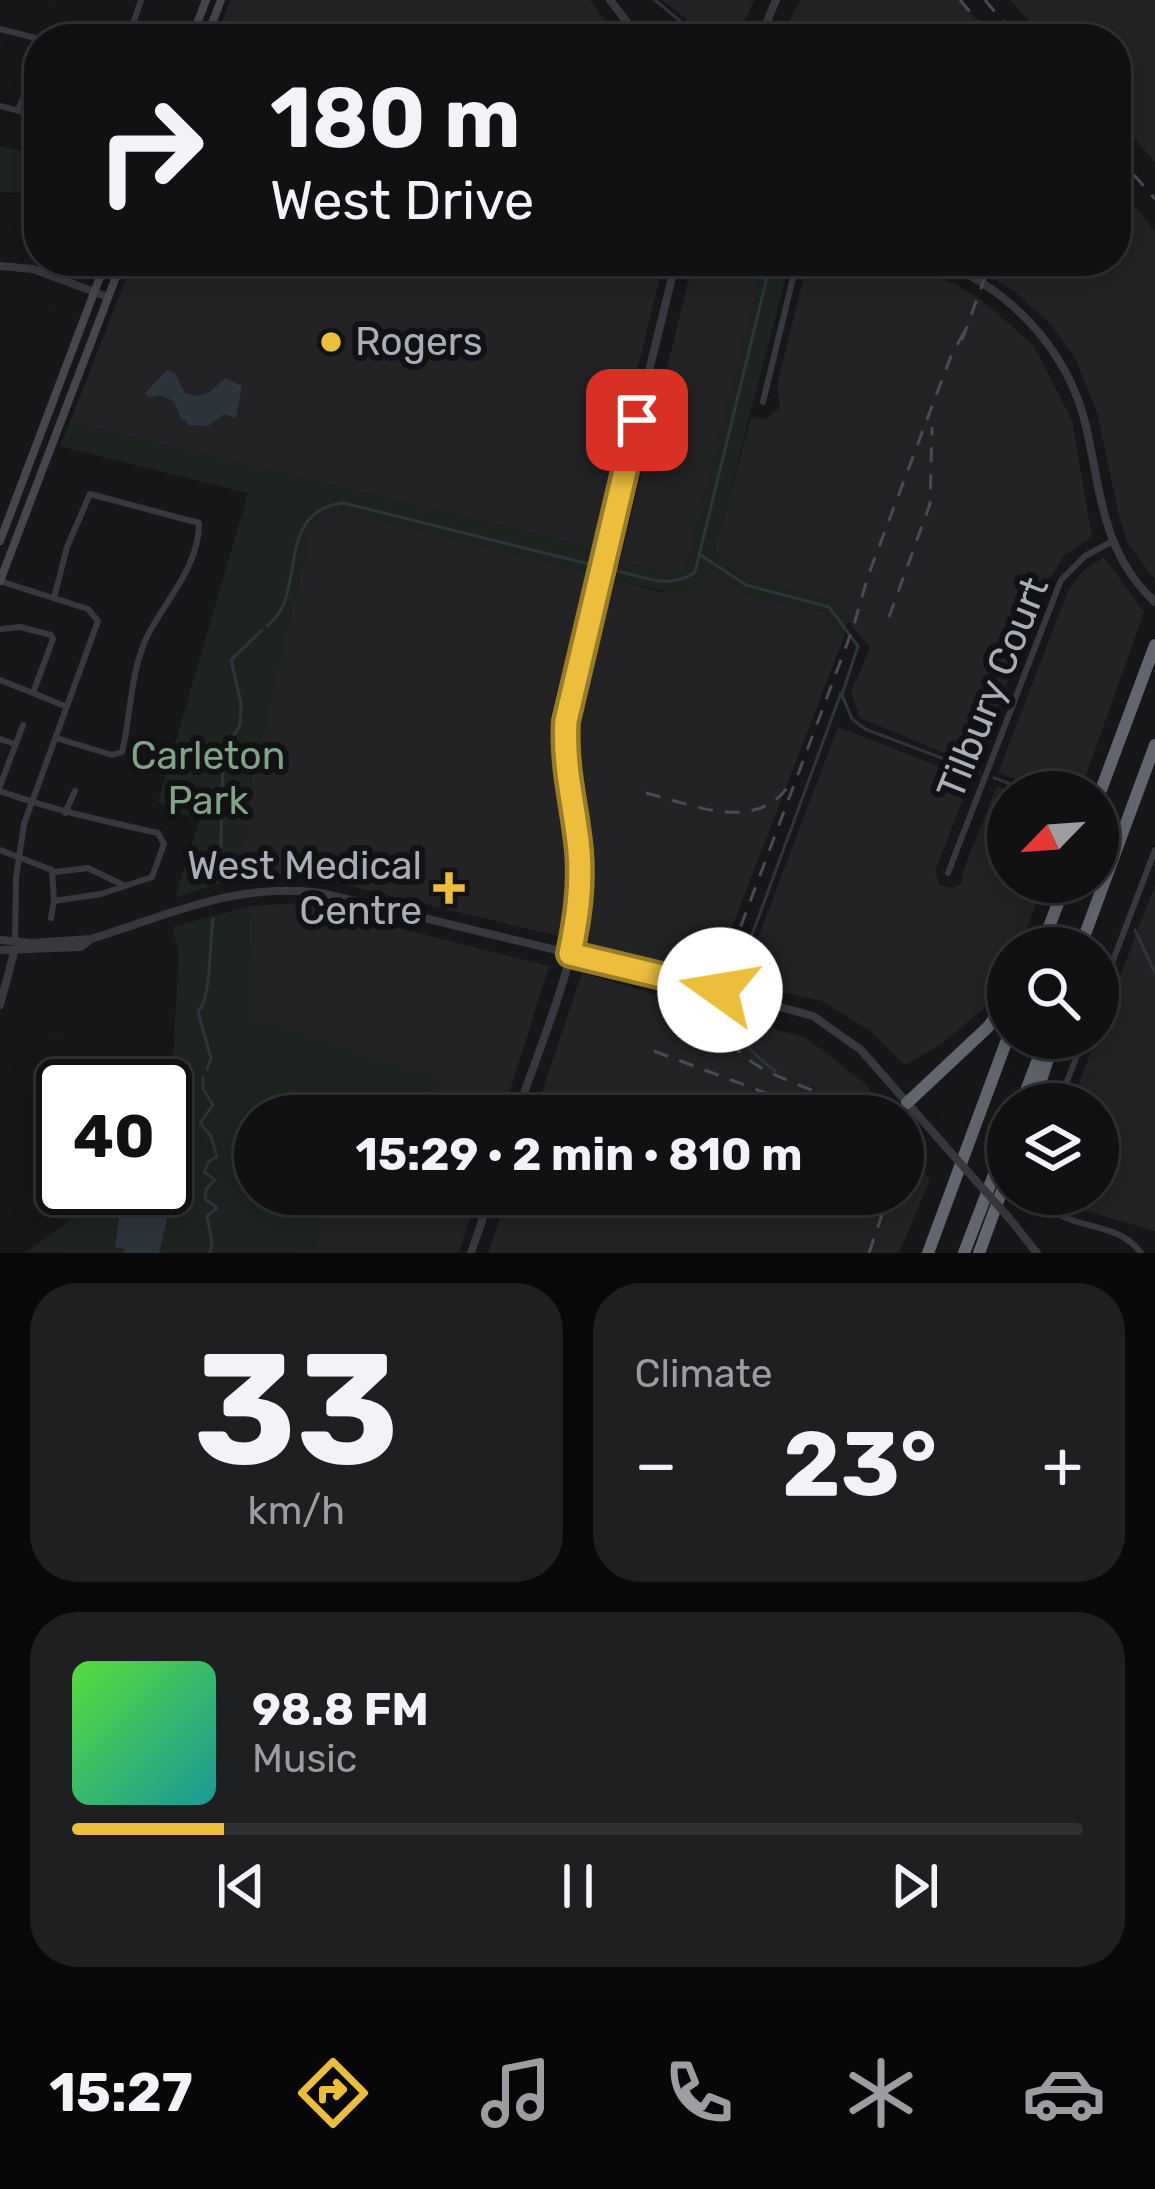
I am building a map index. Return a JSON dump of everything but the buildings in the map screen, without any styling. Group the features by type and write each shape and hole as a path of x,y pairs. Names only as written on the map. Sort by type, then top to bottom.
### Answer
{"highway":[{"path":"1108,771 1155,644"},
{"path":"1088,927 1155,745"},
{"path":"915,1095 987,1028"},
{"path":"928,1253 1000,1059"},
{"path":"964,1253 987,1193"},
{"path":"979,1253 993,1215"}],"main road":[{"path":"0,542 100,276"},
{"path":"0,581 116,276"}],"street":[{"path":"610,0 628,24"},
{"path":"18,110 24,96"},
{"path":"0,106 24,112"},
{"path":"55,276 108,297"},
{"path":"523,1095 570,954 580,883 579,845 565,764 566,721 672,276"},
{"path":"764,402 793,276"},
{"path":"971,276 1012,304 1066,372 1086,426 1111,542 1124,567 1155,602"},
{"path":"54,598 67,548 90,494 199,523 190,565 139,659 122,752 112,755 56,738"},
{"name":"Tilbury Court","path":"948,873 1061,580 1085,556 1111,542"},
{"path":"0,581 94,611 98,622 32,803 18,857 15,947 0,1005"},
{"path":"0,629 20,627 51,635 33,693"},
{"path":"0,680 68,707"},
{"path":"22,725 0,788 32,803 164,838 152,877 54,901"},
{"path":"0,739 15,744"},
{"path":"65,813 74,791"},
{"path":"0,850 55,872 88,868 125,886"},
{"path":"1119,945 1155,850"},
{"path":"51,918 55,872"},
{"path":"0,950 91,939 233,894 272,889 328,895 813,1016 861,1050 901,1095"},
{"path":"0,940 15,947"},
{"path":"924,1122 1037,1253"},
{"path":"472,1253 484,1215"},
{"path":"1056,1215 1125,1236 1141,1253"}],"shaded area":[{"path":"230,0 590,0 608,24 221,24"},
{"path":"662,0 754,0 744,24 690,24"},
{"path":"800,0 959,0 981,24 788,24"},
{"path":"1010,0 1155,0 1155,162 1131,135 1131,24 1032,24"},
{"path":"1131,201 1155,231 1155,580 1128,544 1097,412 1074,356 1050,324 989,276 1131,276"},
{"path":"127,276 660,276 594,548 70,422"},
{"path":"689,276 758,276 686,568 674,573 620,562"},
{"path":"804,276 934,276 982,300 1034,346 1072,420 1092,537 1065,555 1041,591 976,766 860,718 851,692 870,648 832,601 756,581 714,552 751,417 766,420 780,407 777,385"},
{"path":"167,370 192,395 207,393 226,378 242,386 236,418 224,414 208,426 189,425 174,401 145,393"},
{"path":"324,511 349,512 586,572 551,715 565,850 558,936 299,874 244,875 249,789 313,521"},
{"path":"1104,557 1144,612 1087,771 999,771 1068,591 1083,571"},
{"path":"711,568 747,595 825,612 844,637 720,958 716,979 589,946 595,855 580,747 582,709 616,580 664,593"},
{"path":"838,727 971,779 935,871 939,885 953,888 962,883 987,811 987,903 1037,903 1027,927 987,927 987,1003 983,1009 943,1043 905,1065 872,1032 822,1001 741,983"},
{"path":"1155,885 1155,1231 1100,1215 1119,1215 1119,1083 1079,1083 1088,1059 1119,1059 1119,979"},
{"path":"300,903 549,966 509,1095 430,1095 436,1079 247,1016 249,906"},
{"path":"582,973 806,1038 874,1095 541,1095"},
{"path":"117,1215 168,1215 159,1253 124,1253 125,1249 115,1247"},
{"path":"306,1215 471,1215 459,1253 309,1253"},
{"path":"501,1215 915,1215 899,1253 488,1253"}],"green space":[{"path":"0,146 24,152 24,193 0,192"},
{"path":"758,276 786,276 714,552 756,581 832,601 849,618 844,637 825,612 747,595 712,569 687,596 616,580 620,562 674,573 686,567"},
{"name":"Carleton Park","path":"70,422 594,548 586,572 349,512 323,512 313,521 249,789 244,875 175,898 199,821 158,802 248,493 60,446"},
{"path":"249,906 247,1016 436,1079 430,1095 234,1095 234,1215 320,1215 317,1253 25,1253 77,1215 192,1215 192,1059 173,1059 179,956 173,927"}],"waterway":[{"path":"655,0 682,24"},
{"path":"617,571 667,581 695,572 767,276"},
{"path":"267,626 287,595 307,522 321,510 343,503 589,564"},
{"path":"699,554 746,585 829,607 858,646 842,695 852,719 865,729 979,772"},
{"path":"220,882 223,752 240,725 241,703 231,660 262,630"},
{"path":"734,984 841,693"},
{"path":"207,1069 211,1058 198,1012 208,983 213,919"},
{"path":"1135,930 1155,973"},
{"path":"734,1008 747,1044 775,1071"},
{"path":"203,1078 203,1089 213,1105 200,1123 211,1136 217,1157 204,1172 215,1180 206,1189 205,1199 217,1208 207,1216 210,1253"}],"railway":[{"path":"960,0 980,24"},
{"path":"985,0 1005,24"},
{"path":"1131,171 1155,199"},
{"path":"962,340 985,276"},
{"path":"822,1095 744,1056 729,1038 721,1013 721,979 951,356 967,327"},
{"path":"889,617 930,504 932,427"},
{"path":"646,793 704,809 742,812 776,799 790,784"},
{"path":"654,1051 771,1095"},
{"path":"869,1253 882,1215"}],"place":[{"name":"Rogers","path":"331,342"},
{"name":"West Medical Centre","path":"449,888"}],"route":[{"path":"637,420 569,697 565,764 579,845 580,883 570,954 720,990"}]}
